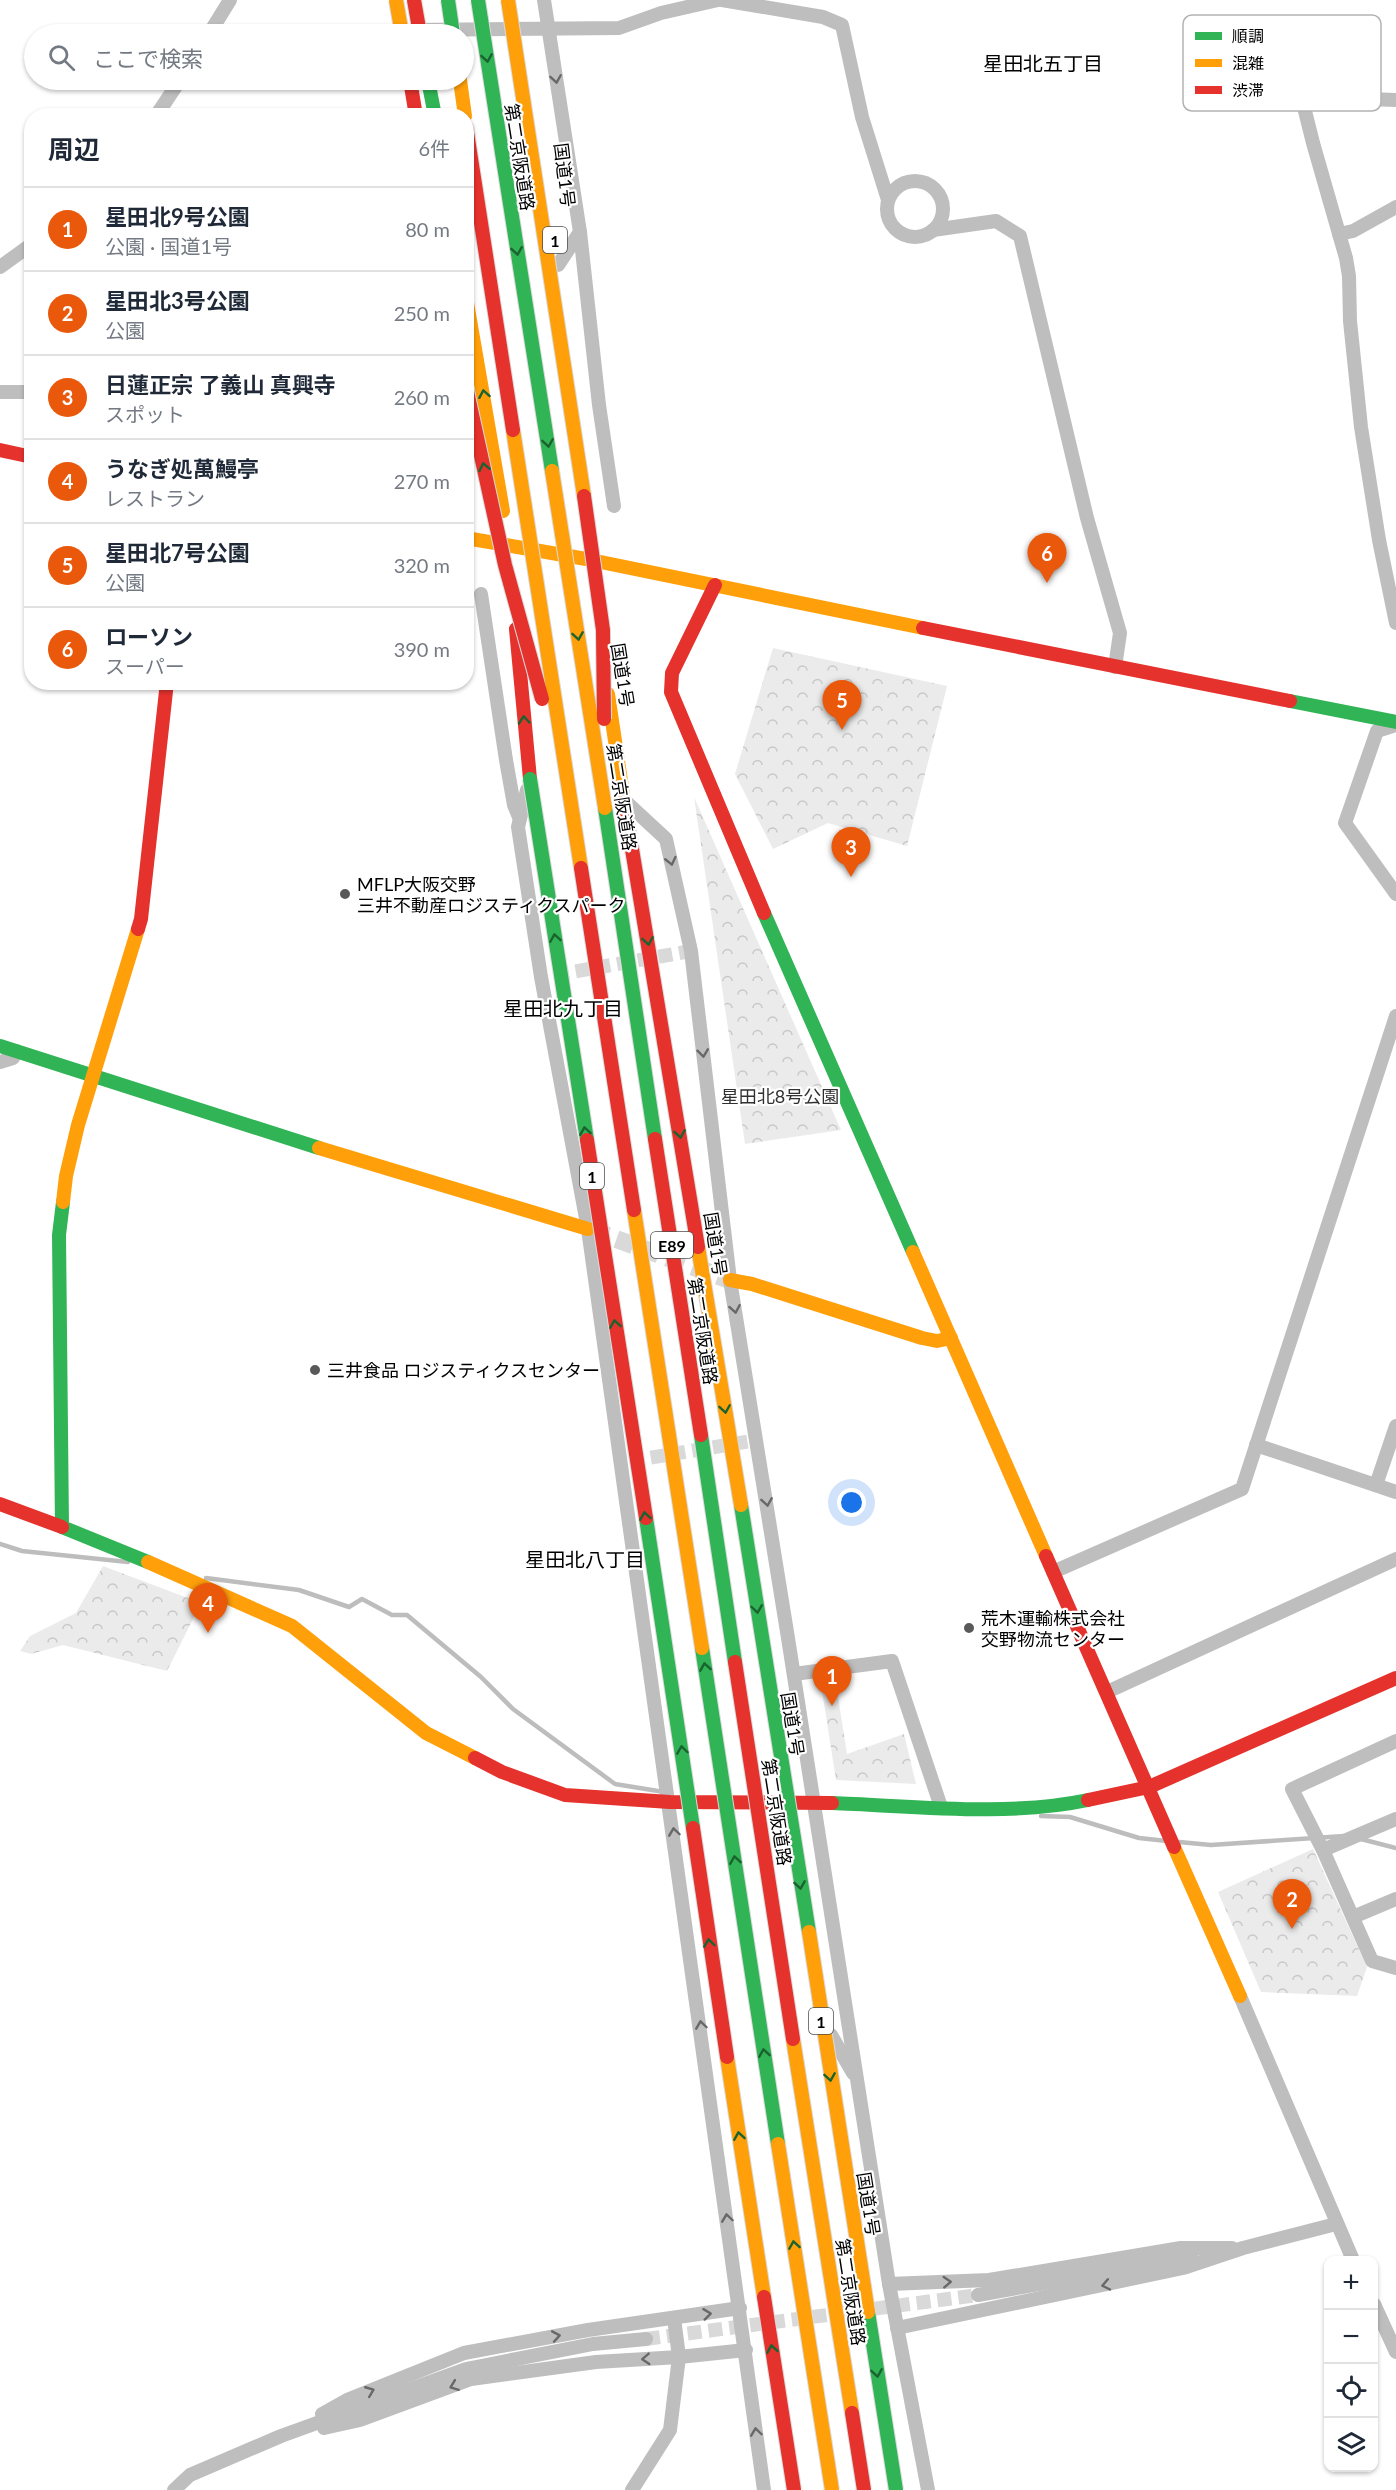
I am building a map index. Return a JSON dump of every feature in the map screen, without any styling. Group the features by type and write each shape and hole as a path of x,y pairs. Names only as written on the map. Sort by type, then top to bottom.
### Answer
{"main road":[{"path":"396,0 396,24"},
{"path":"414,0 418,24"},
{"path":"448,0 452,24"},
{"name":"第二京阪道路","path":"478,0 864,2490"},
{"path":"508,0 603,630 604,803"},
{"path":"525,12 530,46"},
{"name":"国道1号","path":"534,81 558,265 581,481 586,559 749,1551 765,1665 896,2490"},
{"path":"412,90 415,108"},
{"path":"430,90 433,108"},
{"path":"461,90 464,108"},
{"name":"E89","path":"474,177 832,2490"},
{"name":"1","path":"474,341 498,473 508,544 530,778 678,1721 709,1945 794,2490"},
{"path":"474,424 505,565 573,809"},
{"path":"0,450 24,455"},
{"path":"474,539 586,559 1396,724"},
{"path":"715,585 672,673 671,692 818,1037 1240,1996"},
{"path":"62,1527 59,1235 66,1176 78,1125 141,919 165,690"},
{"path":"0,1046 231,1121 569,1225 588,1228"},
{"path":"730,1280 752,1284 922,1338 937,1341 951,1338"},
{"path":"0,1504 191,1580 292,1626 426,1733 502,1773 565,1796 670,1802 814,1803 1008,1809 1056,1807 1149,1787 1396,1678"},
{"path":"831,2274 863,2395"},
{"path":"800,2283 816,2478"},
{"path":"872,2428 885,2490"}],"street":[{"path":"215,24 230,0"},
{"path":"386,0 393,24"},
{"path":"544,0 580,232 599,405 614,506"},
{"path":"474,31 619,28 661,14 720,0 823,17 842,25 862,117 888,200 888,218 899,232 916,237 933,230 996,221 1020,236 1087,518 1120,633 1114,667"},
{"path":"161,108 173,90"},
{"path":"401,90 404,108"},
{"path":"1381,99 1396,100"},
{"path":"1306,111 1349,276 1350,321 1361,427 1379,540 1396,623"},
{"path":"888,200 892,192 908,181 926,183 934,188 942,204 942,214 933,230"},
{"path":"1339,234 1353,231 1396,207"},
{"path":"558,265 580,232"},
{"path":"0,267 24,250"},
{"path":"0,392 24,392"},
{"path":"481,594 506,760 514,805 519,817"},
{"path":"1396,724 1377,731 1346,823 1396,894"},
{"path":"530,778 518,827 541,977 588,1228 670,1802 764,2490"},
{"path":"624,801 666,839 689,940 730,1280 889,2284 928,2490"},
{"path":"1053,1572 1242,1489 1396,1016"},
{"path":"0,1062 13,1058 16,1051"},
{"path":"1376,1485 1396,1426"},
{"path":"1257,1446 1396,1492"},
{"path":"1107,1692 1396,1559"},
{"path":"765,1665 788,1638"},
{"path":"794,1674 892,1661 941,1807"},
{"path":"1396,1741 1292,1789 1323,1850 1372,1961 1396,1968"},
{"path":"1323,1850 1396,1819"},
{"path":"1353,1917 1396,1899"},
{"path":"810,1951 831,2038 856,2077"},
{"path":"1240,1996 1351,2256"},
{"path":"897,2328 1183,2268 1243,2248 1336,2224"},
{"path":"889,2284 990,2280 1181,2248 1243,2248"},
{"path":"978,2295 1243,2248"},
{"path":"281,2436 347,2400 464,2353 740,2308"},
{"path":"1377,2310 1396,2352"},
{"path":"632,2490 670,2430 679,2357 674,2318"},
{"path":"174,2490 190,2475 281,2436 466,2369 593,2344 646,2339"},
{"path":"281,2436 360,2420 471,2379 596,2362 746,2350"}],"green space":[{"path":"773,648 947,686 907,846 828,823 773,849 735,774"},
{"name":"星田北8号公園","path":"694,797 841,1130 745,1144"},
{"path":"103,1566 201,1603 167,1671 63,1645 31,1654 20,1651 30,1636 76,1613"},
{"path":"820,1678 835,1678 847,1754 904,1734 916,1784 836,1780"},
{"path":"1313,1849 1367,1967 1357,1996 1261,1992 1218,1892"}],"waterway":[{"path":"0,1544 22,1551 128,1562"},
{"path":"206,1578 299,1590 349,1607 362,1599 392,1615 407,1615 481,1677 513,1709 615,1784 664,1792"},
{"path":"1041,1816 1070,1817 1139,1838 1167,1841"},
{"path":"1179,1842 1211,1845 1344,1836"},
{"path":"1361,1839 1396,1848"}],"tunnel":[{"path":"555,975 691,951"},
{"path":"591,1230 730,1280"},
{"path":"630,1461 757,1440"},
{"path":"646,2339 978,2295"}],"traffic: fast":[{"path":"448,0 452,24"},
{"path":"478,0 552,471"},
{"path":"430,90 433,108"},
{"path":"1290,701 1396,722"},
{"path":"530,779 587,1140"},
{"path":"605,808 655,1139"},
{"path":"764,913 913,1252"},
{"path":"0,1046 319,1148"},
{"path":"63,1202 59,1235 62,1527 148,1562"},
{"path":"701,1435 735,1662"},
{"path":"741,1505 809,1932"},
{"path":"646,1518 693,1828"},
{"path":"702,1648 778,2144"},
{"path":"832,1803 993,1809 1026,1808 1088,1800"},
{"path":"868,2312 896,2490"}],"traffic: slow":[{"path":"396,0 400,24"},
{"path":"508,0 584,496"},
{"path":"461,90 464,108"},
{"path":"474,343 503,511"},
{"path":"513,430 581,868"},
{"path":"552,471 605,808"},
{"path":"474,539 586,559 923,628"},
{"path":"608,694 624,801"},
{"path":"63,1202 66,1176 78,1125 138,929"},
{"path":"319,1148 588,1229"},
{"path":"634,1210 702,1648"},
{"path":"698,1247 741,1505"},
{"path":"913,1252 1046,1556"},
{"path":"730,1280 752,1284 922,1338 937,1341 951,1338"},
{"path":"148,1562 292,1626 426,1733 475,1758"},
{"path":"1174,1847 1240,1996"},
{"path":"809,1932 868,2312"},
{"path":"793,2039 852,2413"},
{"path":"727,2057 764,2297"},
{"path":"778,2144 832,2490"}],"traffic: jam":[{"path":"414,0 418,24"},
{"path":"412,90 415,108"},
{"path":"474,178 513,430"},
{"path":"474,424 505,565 542,699"},
{"path":"0,450 24,455"},
{"path":"584,496 603,630 604,719"},
{"path":"715,585 672,673 671,692 764,913"},
{"path":"923,628 1290,701"},
{"path":"516,629 530,779"},
{"path":"138,929 141,919 166,690"},
{"path":"624,801 698,1247"},
{"path":"581,868 634,1210"},
{"path":"655,1139 701,1435"},
{"path":"587,1140 646,1518"},
{"path":"0,1504 62,1527"},
{"path":"1046,1556 1174,1847"},
{"path":"735,1662 793,2039"},
{"path":"1088,1800 1149,1787 1396,1678"},
{"path":"475,1758 502,1772 565,1795 670,1802 832,1803"},
{"path":"693,1828 727,2057"},
{"path":"764,2297 794,2490"},
{"path":"852,2413 864,2490"}],"place":[{"name":"ローソン","path":"1047,583"},
{"name":"星田北7号公園","path":"842,730"},
{"name":"日蓮正宗 了義山 真興寺","path":"851,877"},
{"name":"MFLP大阪交野 三井不動産ロジスティクスパーク","path":"345,894"},
{"name":"三井食品 ロジスティクスセンター","path":"315,1370"},
{"name":"荒木運輸株式会社 交野物流センター","path":"969,1628"},
{"name":"うなぎ処萬鰻亭","path":"208,1633"},
{"name":"星田北9号公園","path":"832,1706"},
{"name":"星田北3号公園","path":"1292,1929"}],"district":[{"name":"星田北五丁目","path":"1043,63"},
{"name":"星田北九丁目","path":"563,1008"},
{"name":"星田北八丁目","path":"585,1559"}]}
